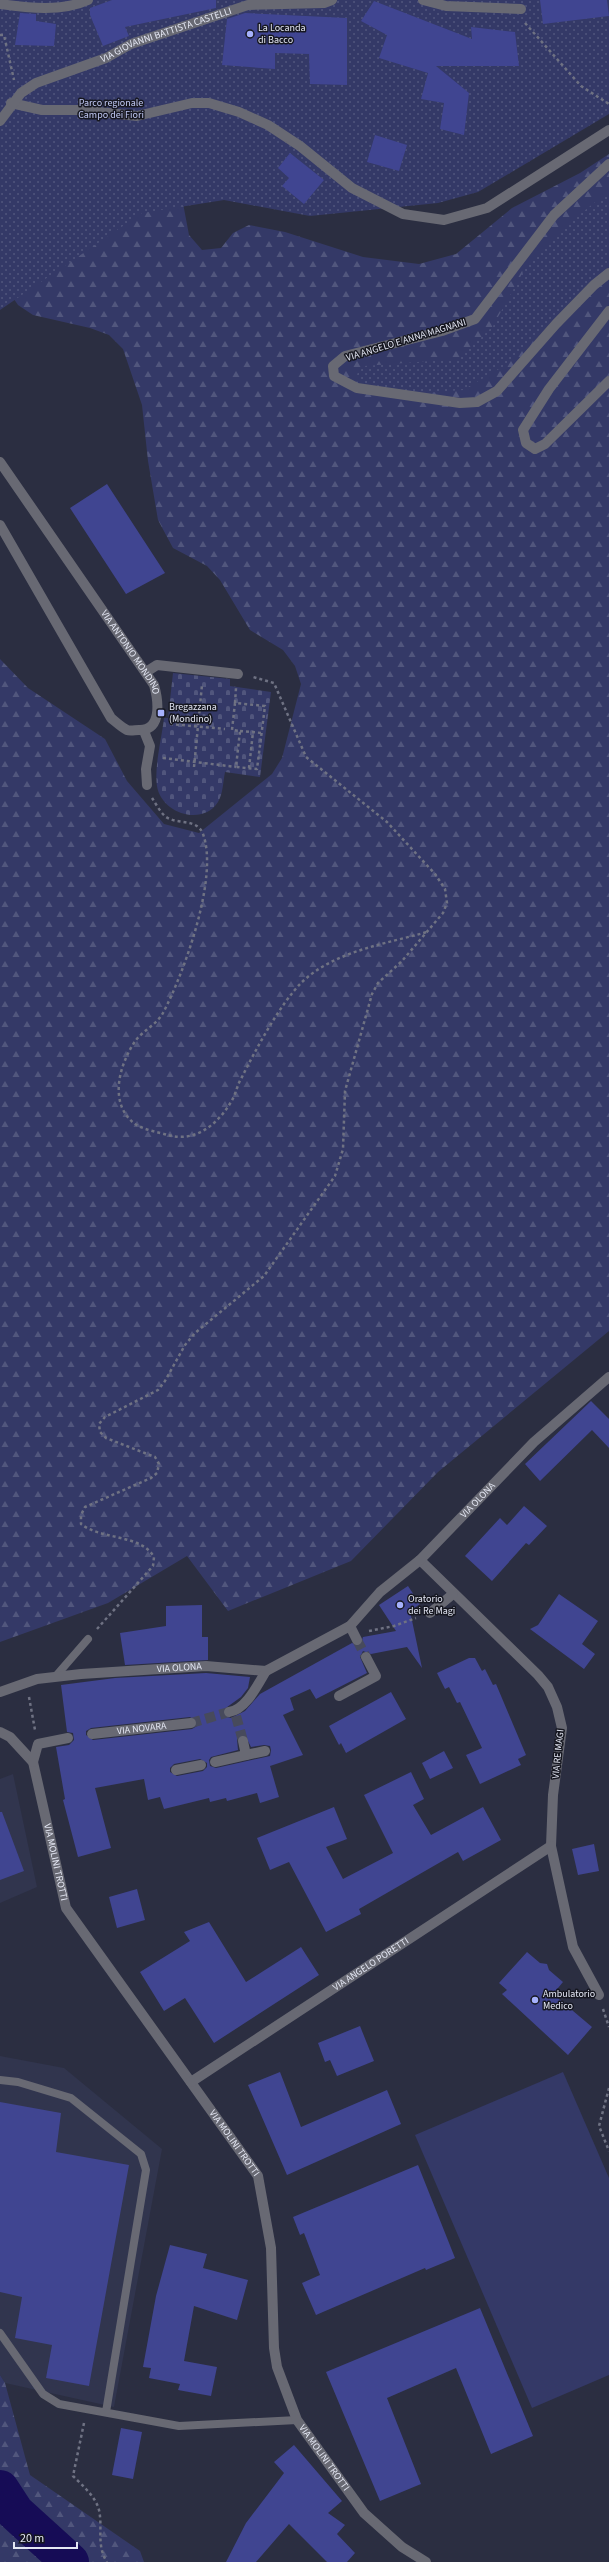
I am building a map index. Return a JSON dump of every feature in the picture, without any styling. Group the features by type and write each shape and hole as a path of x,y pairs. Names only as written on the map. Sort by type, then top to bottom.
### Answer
{"street":[{"path":"0,4 36,8 81,3 88,0"},
{"path":"228,12 233,0"},
{"name":"VIA GIOVANNI BATTISTA CASTELLI","path":"11,104 21,92 36,83 106,58 131,44 248,5 324,3 332,0"},
{"path":"423,0 446,6 517,9"},
{"path":"0,121 11,104 42,110 80,110 137,116 192,103 210,103 239,112 268,125 352,188 403,214 444,220 487,208 609,130"},
{"name":"VIA ANGELO E ANNA MAGNANI","path":"609,164 554,215 475,319 442,331 345,356 333,366 334,376 356,388 460,403 477,402 497,391 556,324 594,285 609,273"},
{"path":"609,311 535,410 523,430 526,443 535,449 545,444 609,381"},
{"name":"VIA ANTONIO MONDINO","path":"0,462 154,685 158,698 157,713 153,725 144,730"},
{"path":"0,525 111,718 127,730 144,730 150,746 148,756 148,785"},
{"path":"146,672 157,665 238,674"},
{"name":"VIA OLONA","path":"0,1692 26,1682 55,1677 206,1666 266,1671 350,1626 380,1592 420,1560 534,1442 609,1377"},
{"name":"VIA RE MAGI","path":"420,1560 453,1594 538,1675 548,1687 557,1707 562,1728 553,1795 551,1846 573,1947 598,1995"},
{"path":"430,1613 453,1594"},
{"path":"350,1626 356,1638"},
{"path":"339,1696 376,1676 366,1657"},
{"path":"233,1713 243,1704 266,1671"},
{"name":"VIA NOVARA","path":"92,1734 191,1723"},
{"name":"VIA MOLINI TROTTI","path":"0,1732 10,1737 33,1762 66,1908 258,2176 271,2248 274,2348 277,2367 297,2420 364,2513 402,2546 426,2562"},
{"path":"33,1762 38,1744 68,1738"},
{"path":"243,1741 246,1755"},
{"path":"215,1762 265,1751"},
{"path":"176,1770 201,1765"},
{"name":"VIA ANGELO PORETTI","path":"191,2082 551,1846"}],"lane":[{"path":"55,1677 88,1639"},
{"path":"0,2080 18,2082 71,2098 141,2154 146,2170 106,2412"},
{"path":"0,2333 43,2394 59,2404 180,2426 297,2420"}],"path":[{"path":"517,9 582,86 609,104"},
{"path":"0,35 4,35 15,81 21,92"},
{"path":"194,767 204,670"},
{"path":"88,1639 152,1566 154,1557 150,1549 139,1544 89,1530 81,1524 81,1515 85,1507 151,1478 157,1473 159,1464 155,1457 106,1438 100,1432 99,1424 105,1417 158,1390 165,1381 185,1344 195,1333 264,1276 335,1176 343,1149 345,1091 372,994 378,983 428,932 443,913 447,902 445,889 435,874 387,822 306,757 274,683 238,674 232,730 262,733"},
{"path":"148,756 257,769 265,706 235,703"},
{"path":"169,724 225,729"},
{"path":"236,767 240,731"},
{"path":"249,768 253,732"},
{"path":"148,785 151,796 167,817 195,824 200,828 205,845 206,876 204,894 177,985 162,1016 137,1040 124,1063 118,1099 124,1113 136,1125 175,1137 199,1134 218,1120 232,1101 241,1078 279,1013 302,983 320,968 349,955 428,932"},
{"path":"356,1638 364,1632 394,1626 430,1613"},
{"path":"26,1682 38,1744"},
{"path":"609,2088 599,2126 609,2150"},
{"path":"87,2410 73,2476 88,2492 99,2509 99,2543 107,2562"}],"shaded area":[{"path":"13,1774 37,1887 0,1903 0,1779"},
{"path":"0,2056 64,2068 162,2149 114,2407 5,2383 0,2375"}],"green space":[{"name":"Parco regionale Campo dei Fiori","path":"0,0 609,0 609,114 478,192 438,203 310,216 224,200 142,213 0,310"},
{"path":"609,154 609,1331 438,1472 351,1561 228,1611 187,1556 108,1603 0,1642 0,659 28,688 105,739 127,781 164,824 199,833 272,774 282,758 301,684 295,666 283,650 250,630 220,580 207,566 173,548 158,520 148,461 142,405 123,349 109,335 90,328 33,315 18,305 7,289 13,232 182,198 189,235 202,250 221,248 233,233 249,225 285,232 363,257 419,264 456,254 512,208 580,173"},
{"path":"609,191 609,262 506,365 463,390 426,393 369,388 360,383 357,374 364,366 458,359 493,326 529,261 559,231"},
{"path":"173,673 230,679 230,686 271,692 260,777 225,772 220,799 211,810 202,814 183,814 174,810 160,795 157,786 156,778 159,752 164,718 168,718"},
{"path":"563,2072 609,2178 609,2375 532,2408 415,2135"},
{"path":"0,2375 5,2383 30,2475 140,2551 144,2562 0,2562"}],"building":[{"path":"112,0 216,0 216,8 125,27 129,36 103,46 90,15 90,8"},
{"path":"540,0 607,0 609,16 543,24"},
{"path":"374,1 472,39 471,27 515,32 519,66 436,66 469,93 464,135 440,129 444,103 421,99 428,73 379,58 387,35 361,21"},
{"path":"20,13 36,14 36,21 56,24 54,46 15,45"},
{"path":"245,13 347,18 347,85 310,84 309,54 275,53 275,69 222,65 227,19"},
{"path":"375,135 407,145 399,171 367,162"},
{"path":"290,153 324,180 304,204 282,186 289,178 278,168"},
{"path":"107,484 165,573 126,594 70,508"},
{"path":"591,1401 609,1419 609,1448 592,1430 540,1481 525,1464"},
{"path":"524,1506 547,1526 529,1545 526,1543 492,1581 465,1556 500,1518 507,1525"},
{"path":"408,1586 420,1604 410,1611 422,1668 407,1647 371,1654 363,1651 360,1657 367,1673 316,1699 310,1689 290,1698 294,1710 283,1715 303,1755 270,1766 279,1797 260,1803 257,1793 227,1801 226,1798 210,1802 209,1798 164,1809 160,1797 148,1800 144,1779 95,1788 111,1848 78,1857 63,1800 65,1799 56,1747 69,1745 74,1740 73,1733 67,1732 61,1685 115,1678 206,1673 250,1677 248,1688 241,1697 223,1710 224,1716 231,1718 245,1711 260,1694 352,1643 360,1646 363,1637 396,1631 379,1605","holes":["190,1717 197,1722 197,1726 192,1729 93,1740 86,1735 86,1731 91,1728","241,1735 245,1735 251,1747 264,1745 270,1746 270,1756 216,1768 210,1766 209,1760 211,1757 238,1750 237,1739","200,1759 207,1763 207,1767 203,1771 177,1776 170,1772 170,1768 174,1764"]},
{"path":"559,1594 598,1621 582,1644 595,1654 584,1669 530,1629 538,1625"},
{"path":"202,1605 202,1637 208,1637 208,1660 125,1665 120,1633 166,1626 166,1606"},
{"path":"469,1658 475,1658 482,1671 485,1669 493,1685 496,1684 526,1755 518,1759 521,1765 480,1784 466,1755 482,1748 460,1702 457,1703 449,1687 445,1689 437,1673"},
{"path":"391,1692 406,1719 346,1753 341,1743 339,1745 329,1726"},
{"path":"444,1751 453,1768 430,1779 422,1763"},
{"path":"411,1772 424,1799 413,1805 431,1835 483,1807 501,1840 463,1861 458,1852 359,1909 361,1914 326,1932 289,1862 270,1870 257,1838 334,1807 347,1839 326,1847 343,1879 393,1853 364,1795"},
{"path":"0,1812 2,1812 24,1871 0,1880"},
{"path":"594,1844 599,1871 578,1875 572,1849"},
{"path":"137,1889 145,1920 117,1928 109,1897"},
{"path":"209,1922 246,1982 301,1947 319,1975 214,2043 185,1998 164,2011 140,1972 190,1941 184,1932"},
{"name":"Ambulatorio Medico","path":"527,1952 540,1963 547,1964 549,1970 563,1982 553,1994 592,2027 568,2055 502,1994 507,1990 499,1983"},
{"path":"360,2026 374,2061 337,2076 330,2060 325,2062 318,2043"},
{"path":"280,2072 301,2127 387,2090 401,2124 287,2175 248,2085"},
{"path":"0,2102 61,2113 56,2152 129,2165 89,2386 46,2378 52,2345 15,2338 22,2297 0,2292"},
{"path":"418,2165 455,2258 426,2270 425,2268 316,2315 302,2283 320,2275 304,2233 300,2235 293,2217"},
{"path":"170,2245 207,2254 203,2268 248,2280 237,2320 194,2306 184,2361 217,2367 211,2396 178,2390 180,2384 149,2378 151,2368 143,2367 156,2296"},
{"path":"480,2308 533,2436 491,2454 456,2368 387,2398 421,2484 380,2501 326,2372"},
{"path":"121,2428 142,2432 133,2479 112,2475"},
{"path":"294,2445 342,2501 328,2513 345,2525 337,2534 355,2553 347,2562 327,2562 289,2524 256,2562 226,2562 246,2523 284,2473 274,2462"}],"waterway":[{"path":"0,2489 15,2512 70,2562"}],"tunnel":[{"path":"357,1640 366,1657"},
{"path":"191,1723 229,1712"},
{"path":"236,1716 243,1741"}],"place":[{"name":"La Locanda di Bacco","path":"250,34"},
{"name":"Bregazzana (Mondino)","path":"161,713"},
{"name":"Oratorio dei Re Magi","path":"400,1605"},
{"name":"Ambulatorio Medico","path":"535,2000"}]}
